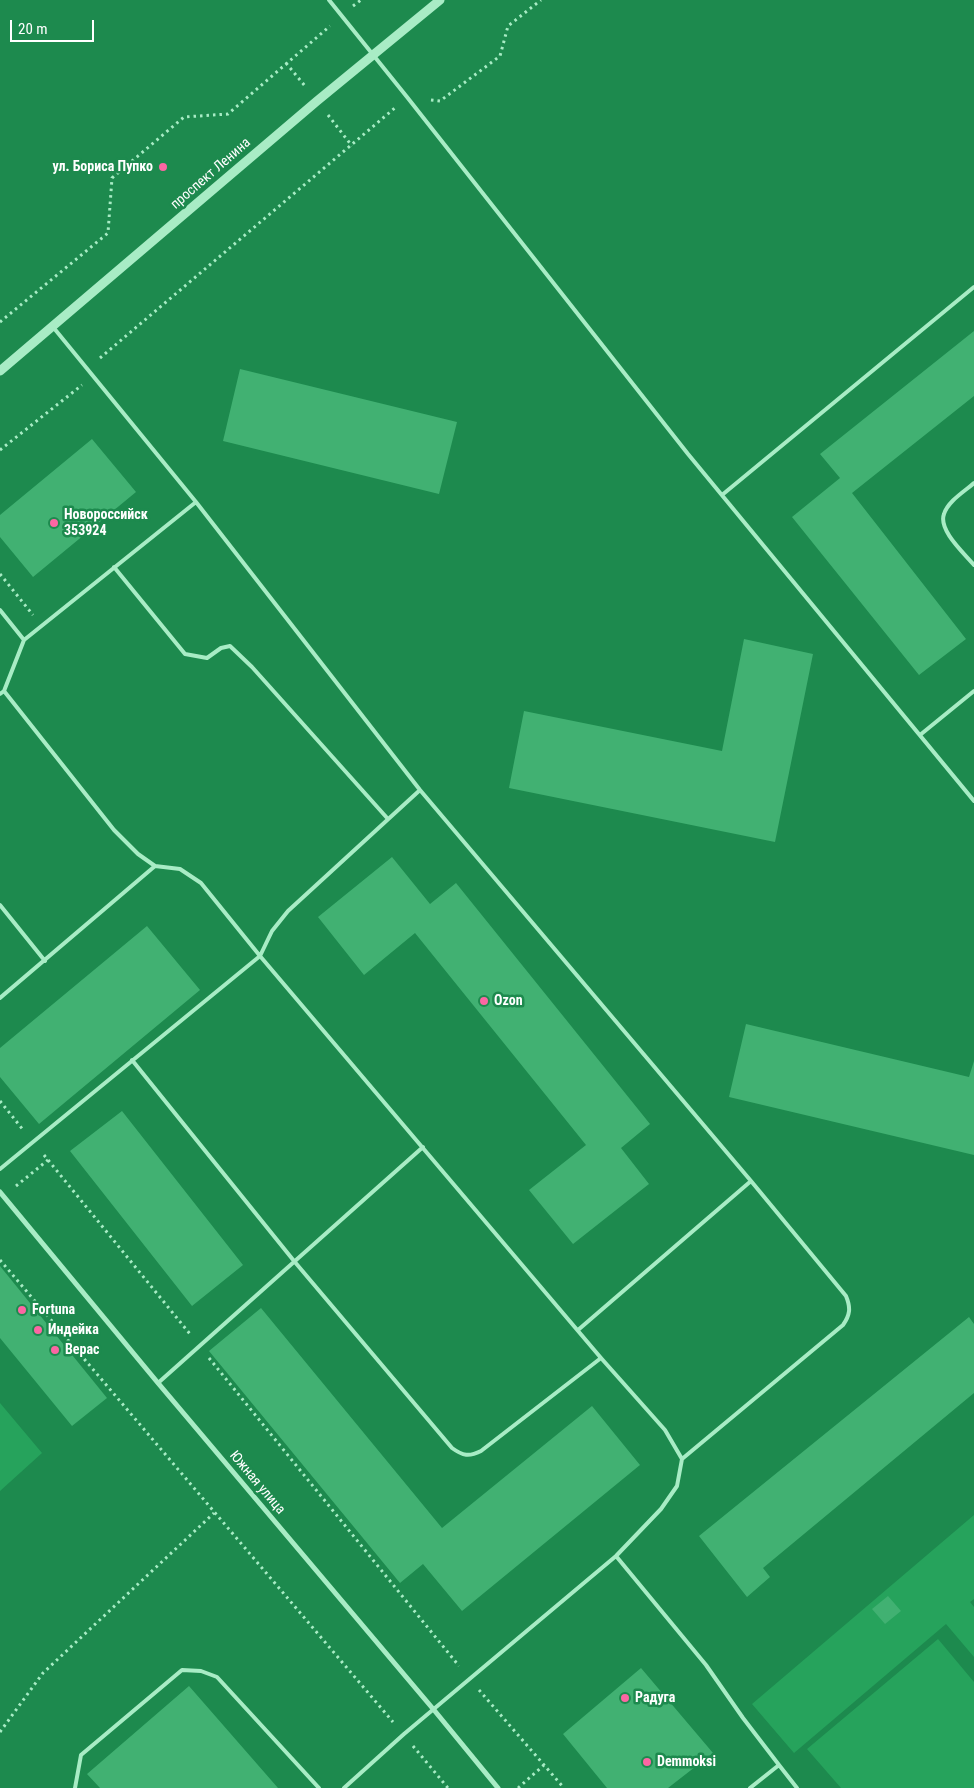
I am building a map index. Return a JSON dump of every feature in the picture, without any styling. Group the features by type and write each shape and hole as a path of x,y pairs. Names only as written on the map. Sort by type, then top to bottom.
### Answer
{"street":[{"name":"проспект Ленина","path":"0,371 373,54 440,0"},
{"name":"Южная улица","path":"2,1194 498,1788"}],"lane":[{"path":"329,0 722,495 974,801"},
{"path":"722,495 974,287"},
{"path":"53,327 196,502 420,790 751,1181 846,1296 850,1306 849,1316 843,1325 682,1459 677,1486 661,1509 616,1556 404,1734 344,1788"},
{"path":"974,483 950,504 944,514 943,524 948,534 974,565"},
{"path":"196,502 24,640 2,692 114,830 138,854 155,866 180,869 201,884 601,1358 665,1430 682,1459"},
{"path":"114,566 184,654 207,658 221,648 230,646 252,667 388,819"},
{"path":"0,610 24,640"},
{"path":"920,735 974,691"},
{"path":"0,1169 260,956 272,931 288,911 420,790"},
{"path":"0,998 155,866"},
{"path":"0,905 45,961"},
{"path":"132,1060 294,1261 452,1448 461,1454 471,1456 481,1451 601,1358"},
{"path":"158,1383 423,1147"},
{"path":"578,1330 751,1181"},
{"path":"616,1556 706,1664 743,1718 797,1788"},
{"path":"75,1788 81,1755 182,1670 201,1672 217,1677 319,1788"},
{"path":"750,1788 779,1764"}],"path":[{"path":"88,369 352,146 407,97 440,101 500,56 508,26 541,0"},
{"path":"0,322 108,233 112,178 184,117 228,114 342,16"},
{"path":"0,450 93,375"},
{"path":"0,574 41,625"},
{"path":"0,1101 470,1679 564,1788"},
{"path":"2,1194 48,1160"},
{"path":"0,1260 448,1788"},
{"path":"0,1732 43,1673 214,1513"},
{"path":"518,1788 544,1765"}],"green space":[{"path":"0,1403 42,1453 0,1491"},
{"path":"974,1515 974,1599 970,1602 974,1607 974,1657 946,1624 794,1753 752,1704"},
{"path":"938,1639 974,1682 974,1788 841,1788 807,1749"}],"building":[{"path":"974,331 974,396 852,493 966,639 919,675 792,517 840,478 820,454"},
{"path":"240,369 457,422 439,494 223,441"},
{"path":"92,439 136,492 33,577 0,537 0,515"},
{"path":"744,639 813,654 775,842 509,788 524,711 722,751"},
{"path":"392,857 430,904 456,883 650,1124 621,1148 649,1184 573,1244 529,1190 586,1145 415,933 364,975 318,917"},
{"path":"147,926 200,990 39,1124 0,1077 0,1048"},
{"path":"746,1024 969,1077 974,1061 974,1155 729,1097"},
{"path":"122,1111 243,1265 192,1306 70,1151"},
{"path":"0,1266 107,1398 72,1426 0,1338"},
{"path":"261,1308 442,1528 592,1406 640,1465 462,1611 423,1564 400,1583 209,1351"},
{"path":"969,1317 974,1324 974,1393 763,1568 770,1577 747,1597 699,1536"},
{"path":"888,1596 901,1611 885,1624 872,1609"},
{"path":"641,1668 713,1753 668,1788 607,1788 563,1734"},
{"path":"189,1686 278,1788 100,1788 87,1774"}],"place":[{"name":"ул. Бориса Пупко","path":"163,167"},
{"name":"Новороссийск 353924","path":"54,523"},
{"name":"Ozon","path":"484,1001"},
{"name":"Fortuna","path":"22,1310"},
{"name":"Индейка","path":"38,1330"},
{"name":"Верас","path":"55,1350"},
{"name":"Радуга","path":"625,1698"},
{"name":"Demmoksi","path":"647,1762"}]}
